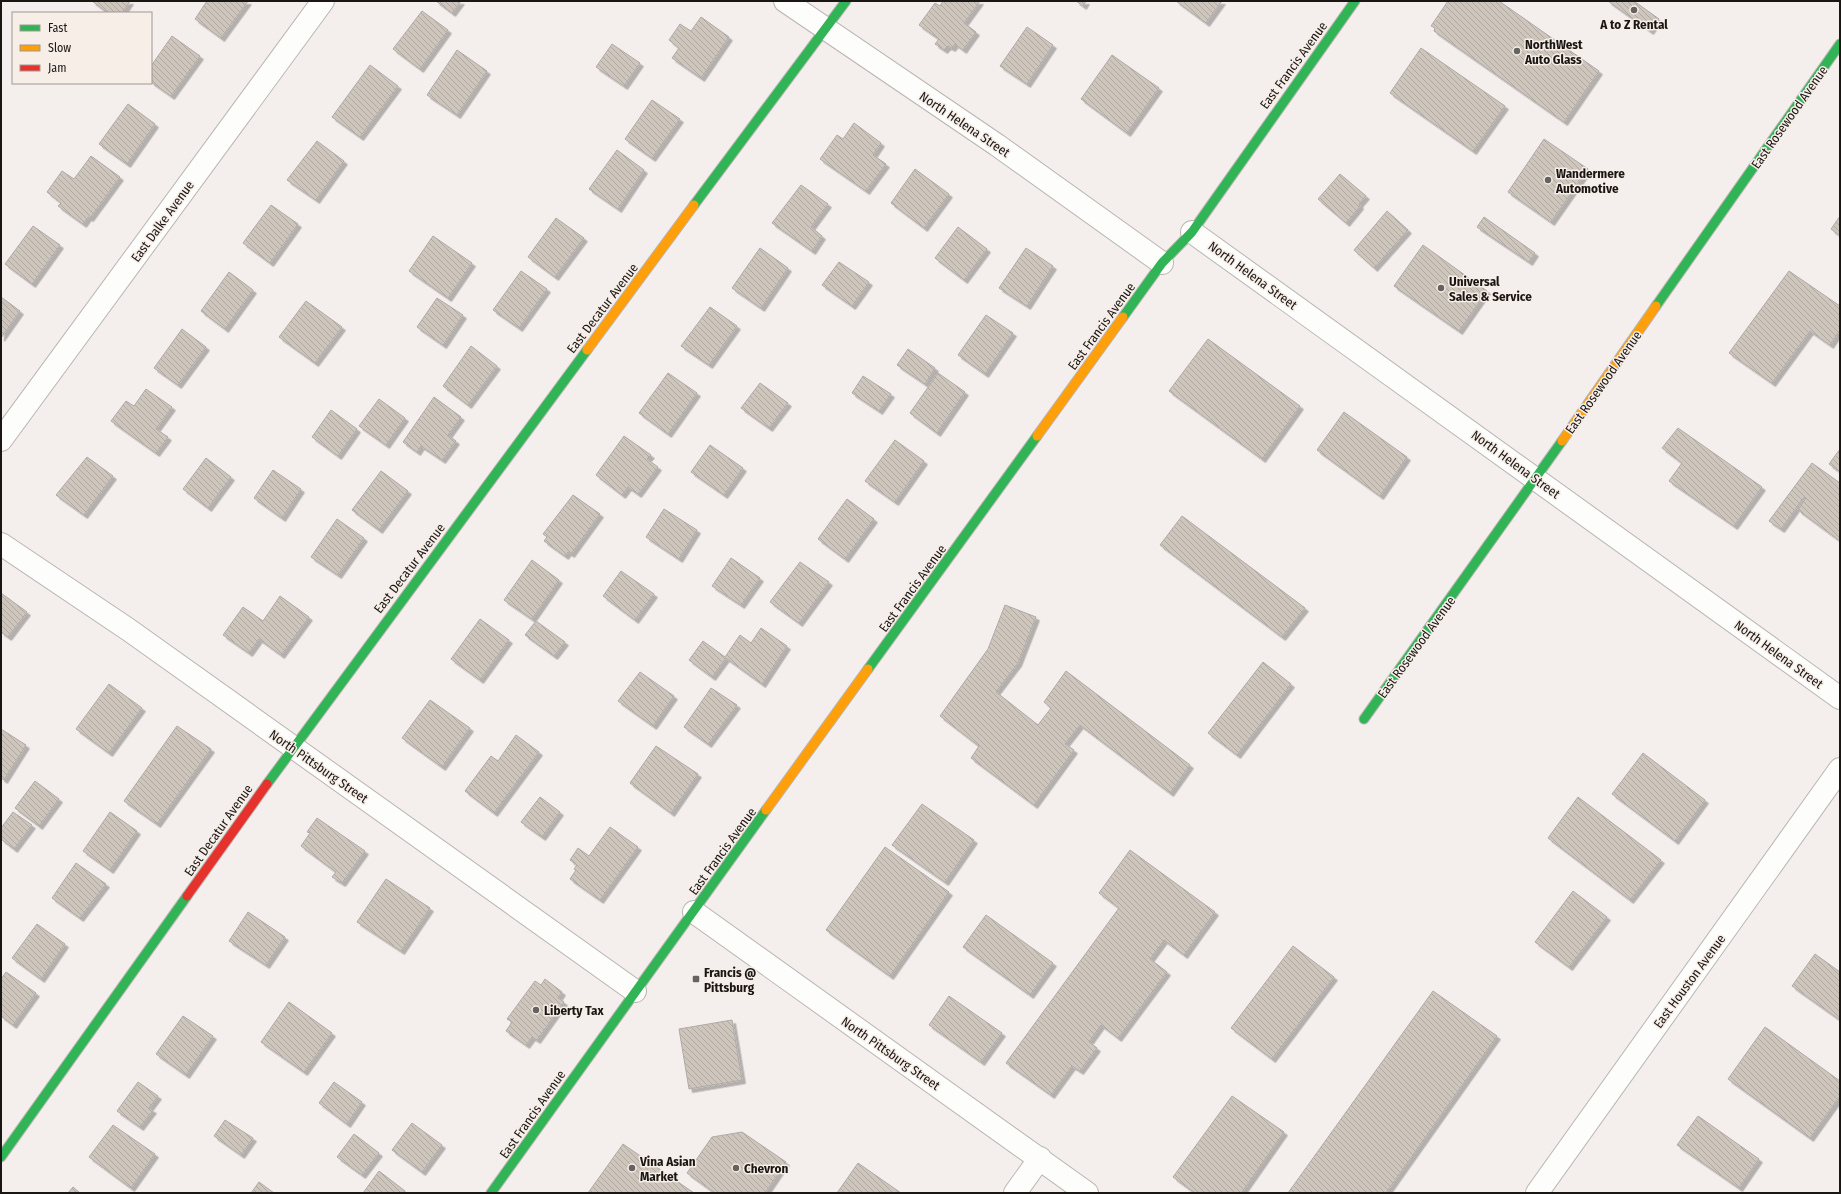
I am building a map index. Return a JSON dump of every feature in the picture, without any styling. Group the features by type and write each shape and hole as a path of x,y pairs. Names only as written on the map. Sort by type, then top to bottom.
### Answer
{"street":[{"name":"East Dalke Avenue","path":"1,440 323,1"},
{"name":"North Helena Street","path":"785,1 997,145 1162,263"},
{"name":"East Decatur Avenue","path":"1,1157 293,747 846,1"},
{"name":"East Francis Avenue","path":"491,1193 635,991 694,912 1162,263 1192,232 1277,109 1355,1"},
{"name":"East Rosewood Avenue","path":"1364,719 1536,478 1840,44"},
{"name":"North Helena Street","path":"1192,232 1840,698"},
{"name":"North Pittsburg Street","path":"1,544 129,630 635,991"},
{"name":"East Houston Avenue","path":"1537,1193 1840,769"},
{"name":"North Pittsburg Street","path":"694,912 1087,1193"},
{"path":"1015,1193 1040,1158"}],"building":[{"path":"92,1 130,1 123,12 107,12"},
{"path":"207,1 248,1 221,38 195,19"},
{"path":"436,1 461,1 452,13"},
{"path":"943,1 980,1 964,23 976,32 963,50 955,44 952,48 948,46 944,50 935,44 939,39 919,25 935,3 940,6"},
{"path":"1076,1 1086,1 1083,6"},
{"path":"1176,1 1222,1 1206,23"},
{"name":"NorthWest Auto Glass","path":"1448,1 1499,1 1599,71 1564,122 1434,31 1435,28 1431,26"},
{"name":"A to Z Rental","path":"1608,1 1634,1 1659,19 1650,31"},
{"path":"422,11 448,30 420,69 393,49"},
{"path":"701,17 729,37 701,78 672,58 679,48 669,40 680,24 691,31"},
{"path":"1027,27 1053,45 1027,84 1000,66"},
{"path":"172,36 200,56 171,96 152,83 152,65"},
{"path":"612,44 640,63 624,86 596,67"},
{"path":"1421,48 1505,106 1473,151 1390,93"},
{"path":"457,50 487,71 457,115 427,95"},
{"path":"1112,55 1159,88 1127,133 1081,99"},
{"path":"370,65 398,86 360,137 332,117"},
{"path":"652,100 680,119 652,158 625,139"},
{"path":"128,104 155,124 127,164 99,144"},
{"path":"854,123 881,143 873,155 886,164 866,191 820,159 837,135 843,139"},
{"name":"Wandermere Automotive","path":"1544,139 1588,169 1551,222 1508,192"},
{"path":"317,141 344,161 316,200 287,180"},
{"path":"617,150 644,170 618,209 589,189"},
{"path":"91,156 120,177 90,218 88,217 83,224 58,206 61,203 47,192 62,171 74,179"},
{"path":"915,169 949,194 924,228 891,203"},
{"path":"1340,174 1366,196 1346,223 1318,199"},
{"path":"801,185 828,204 811,227 822,236 812,251 772,223"},
{"path":"271,205 298,224 270,263 243,243"},
{"path":"1387,211 1408,230 1374,268 1354,250"},
{"path":"1840,216 1840,236 1831,229"},
{"path":"1484,217 1535,253 1529,262 1477,227"},
{"path":"556,218 584,238 555,277 528,257"},
{"path":"33,226 60,245 32,284 5,264"},
{"path":"958,227 987,249 964,280 935,258"},
{"path":"433,236 472,263 448,298 409,271"},
{"name":"Universal Sales & Service","path":"1423,245 1487,291 1459,331 1394,286"},
{"path":"760,248 788,268 761,308 732,288"},
{"path":"1026,248 1053,266 1027,306 999,288"},
{"path":"839,262 869,282 852,306 822,285"},
{"path":"521,271 547,289 519,328 493,310"},
{"path":"1789,271 1840,306 1840,330 1830,345 1810,331 1772,383 1729,353"},
{"path":"229,272 253,290 225,329 201,311"},
{"path":"1,297 20,311 1,338"},
{"path":"437,298 463,315 443,345 417,327"},
{"path":"306,301 342,327 315,363 279,337"},
{"path":"710,307 737,326 709,365 681,346"},
{"path":"986,315 1013,333 985,374 958,355"},
{"path":"182,329 206,347 178,385 154,368"},
{"path":"1208,339 1300,406 1262,459 1169,391"},
{"path":"471,346 497,366 468,405 443,386"},
{"path":"908,349 935,368 925,384 897,365"},
{"path":"668,373 697,393 668,434 639,413"},
{"path":"938,373 965,392 937,433 910,413"},
{"path":"863,376 891,394 879,411 852,393"},
{"path":"760,383 788,403 769,428 741,408"},
{"path":"146,389 172,407 156,429 168,437 156,453 111,421 126,401 134,406"},
{"path":"434,397 461,417 448,435 456,441 442,460 421,446 417,452 403,442"},
{"path":"379,399 405,418 386,445 359,426"},
{"path":"331,410 357,429 338,456 312,437"},
{"path":"1344,412 1407,457 1380,496 1317,450"},
{"path":"1678,428 1762,487 1734,526 1669,481 1682,463 1662,448"},
{"path":"624,436 651,455 647,459 658,467 638,494 628,487 622,495 596,475"},
{"path":"895,440 924,461 895,502 865,481"},
{"path":"710,445 743,468 724,495 691,472"},
{"path":"1840,449 1840,472 1829,464"},
{"path":"87,457 113,476 84,515 56,495"},
{"path":"206,458 231,477 208,508 183,489"},
{"path":"1812,463 1840,483 1840,541 1798,510 1806,498 1804,497 1781,529 1769,521"},
{"path":"273,470 301,489 282,518 254,498"},
{"path":"381,471 408,491 379,530 352,510"},
{"path":"573,495 600,514 571,554 568,552 565,556 544,541 547,537 543,534"},
{"path":"847,499 874,519 845,559 818,539"},
{"path":"664,509 697,530 679,559 646,537"},
{"path":"1182,516 1305,608 1282,637 1160,545"},
{"path":"337,519 364,538 338,575 311,557"},
{"path":"731,558 760,578 741,605 712,586"},
{"path":"532,560 559,580 532,619 504,600"},
{"path":"800,562 829,582 799,623 770,602"},
{"path":"621,571 654,594 635,620 603,596"},
{"path":"1,593 27,612 8,637 1,632"},
{"path":"280,596 309,617 281,655 259,639 249,653 223,635 243,607 263,621"},
{"path":"1005,605 1036,617 1018,663 996,692 1038,725 1051,708 1044,702 1066,671 1190,765 1170,793 1080,725 1065,744 1074,750 1034,805 971,758 979,746 940,716 988,649"},
{"path":"480,619 509,640 480,680 451,659"},
{"path":"536,621 565,642 554,656 525,635"},
{"path":"761,628 787,646 762,684 726,658 712,677 689,660 703,641 725,657 740,635 751,643"},
{"path":"1263,662 1291,684 1237,755 1208,733"},
{"path":"640,672 674,696 653,726 618,701"},
{"path":"109,684 142,708 109,753 76,729"},
{"path":"711,688 737,705 708,744 684,727"},
{"path":"430,700 470,728 442,767 402,738"},
{"path":"177,726 211,749 157,824 124,801"},
{"path":"1,729 26,745 4,780 1,778"},
{"path":"516,735 539,752 494,813 465,791 491,756 498,761"},
{"path":"656,746 698,774 671,813 630,783"},
{"path":"1643,753 1705,800 1675,841 1612,794"},
{"path":"35,781 59,799 39,826 15,808"},
{"path":"540,797 560,812 542,837 521,822"},
{"path":"1578,797 1661,860 1630,900 1548,838"},
{"path":"922,804 974,840 945,882 892,845"},
{"path":"13,812 32,825 14,849 1,839 1,828"},
{"path":"110,812 137,831 110,870 83,851"},
{"path":"317,818 365,851 342,883 332,877 336,872 301,846 310,833 307,832"},
{"path":"610,827 638,847 600,900 570,879 576,870 574,869 577,865 570,860 578,848 589,856"},
{"path":"885,847 949,892 890,976 826,930"},
{"path":"1130,850 1215,912 1184,955 1164,940 1150,959 1167,972 1118,1038 1101,1025 1089,1042 1097,1048 1080,1071 1072,1066 1051,1095 1006,1063 1119,908 1099,893"},
{"path":"76,863 106,884 80,918 52,898"},
{"path":"386,879 430,908 401,951 357,922"},
{"path":"1573,891 1607,917 1569,967 1535,942"},
{"path":"248,912 285,937 266,965 229,941"},
{"path":"986,915 1053,963 1030,995 963,947"},
{"path":"37,924 65,944 41,979 12,958"},
{"path":"1293,946 1334,977 1272,1059 1231,1028"},
{"path":"1815,954 1840,972 1840,1020 1792,986"},
{"path":"6,972 36,993 13,1025 1,1016 1,979"},
{"name":"Liberty Tax","path":"545,979 562,992 558,998 564,1002 537,1040 532,1037 526,1045 506,1031 512,1022 507,1019 535,981 541,985"},
{"path":"1433,991 1497,1036 1386,1193 1288,1193"},
{"path":"949,996 1002,1033 981,1062 929,1025"},
{"path":"289,1002 332,1033 304,1072 261,1042"},
{"path":"183,1016 213,1036 186,1075 156,1054"},
{"path":"732,1020 742,1080 689,1089 679,1029"},
{"path":"1765,1027 1840,1081 1840,1096 1810,1138 1728,1079"},
{"path":"138,1082 158,1096 149,1108 153,1110 140,1127 117,1111"},
{"path":"334,1082 362,1102 347,1124 319,1103"},
{"path":"1232,1096 1284,1132 1242,1192 1244,1193 1195,1193 1173,1177"},
{"path":"1698,1116 1759,1159 1739,1188 1677,1145"},
{"path":"225,1120 253,1138 241,1155 214,1136"},
{"path":"412,1123 442,1145 422,1172 392,1150"},
{"path":"113,1125 155,1154 131,1188 89,1157"},
{"name":"Chevron","path":"742,1132 786,1162 765,1193 715,1193 687,1173 712,1137"},
{"path":"354,1134 379,1153 362,1175 337,1157"},
{"name":"Vina Asian Market","path":"623,1144 694,1193 588,1193"},
{"path":"858,1163 901,1193 837,1193"},
{"path":"379,1171 405,1191 404,1193 363,1193"},
{"path":"259,1182 274,1193 251,1193"},
{"path":"73,1187 80,1193 68,1193"}],"traffic: fast":[{"path":"694,205 846,1"},
{"path":"1123,317 1162,263 1192,232 1355,1"},
{"path":"1656,306 1840,44"},
{"path":"267,784 587,350"},
{"path":"868,669 1037,436"},
{"path":"1364,719 1562,441"},
{"path":"491,1193 766,810"},
{"path":"1,1157 187,896"}],"traffic: slow":[{"path":"587,350 694,205"},
{"path":"1562,441 1656,306"},
{"path":"1037,436 1123,317"},
{"path":"766,810 868,669"}],"traffic: jam":[{"path":"187,896 267,784"}],"place":[{"name":"A to Z Rental","path":"1634,10"},
{"name":"NorthWest Auto Glass","path":"1517,51"},
{"name":"Wandermere Automotive","path":"1548,180"},
{"name":"Universal Sales & Service","path":"1441,288"},
{"name":"Francis @ Pittsburg","path":"696,979"},
{"name":"Liberty Tax","path":"536,1010"},
{"name":"Vina Asian Market","path":"632,1168"},
{"name":"Chevron","path":"736,1168"}]}
